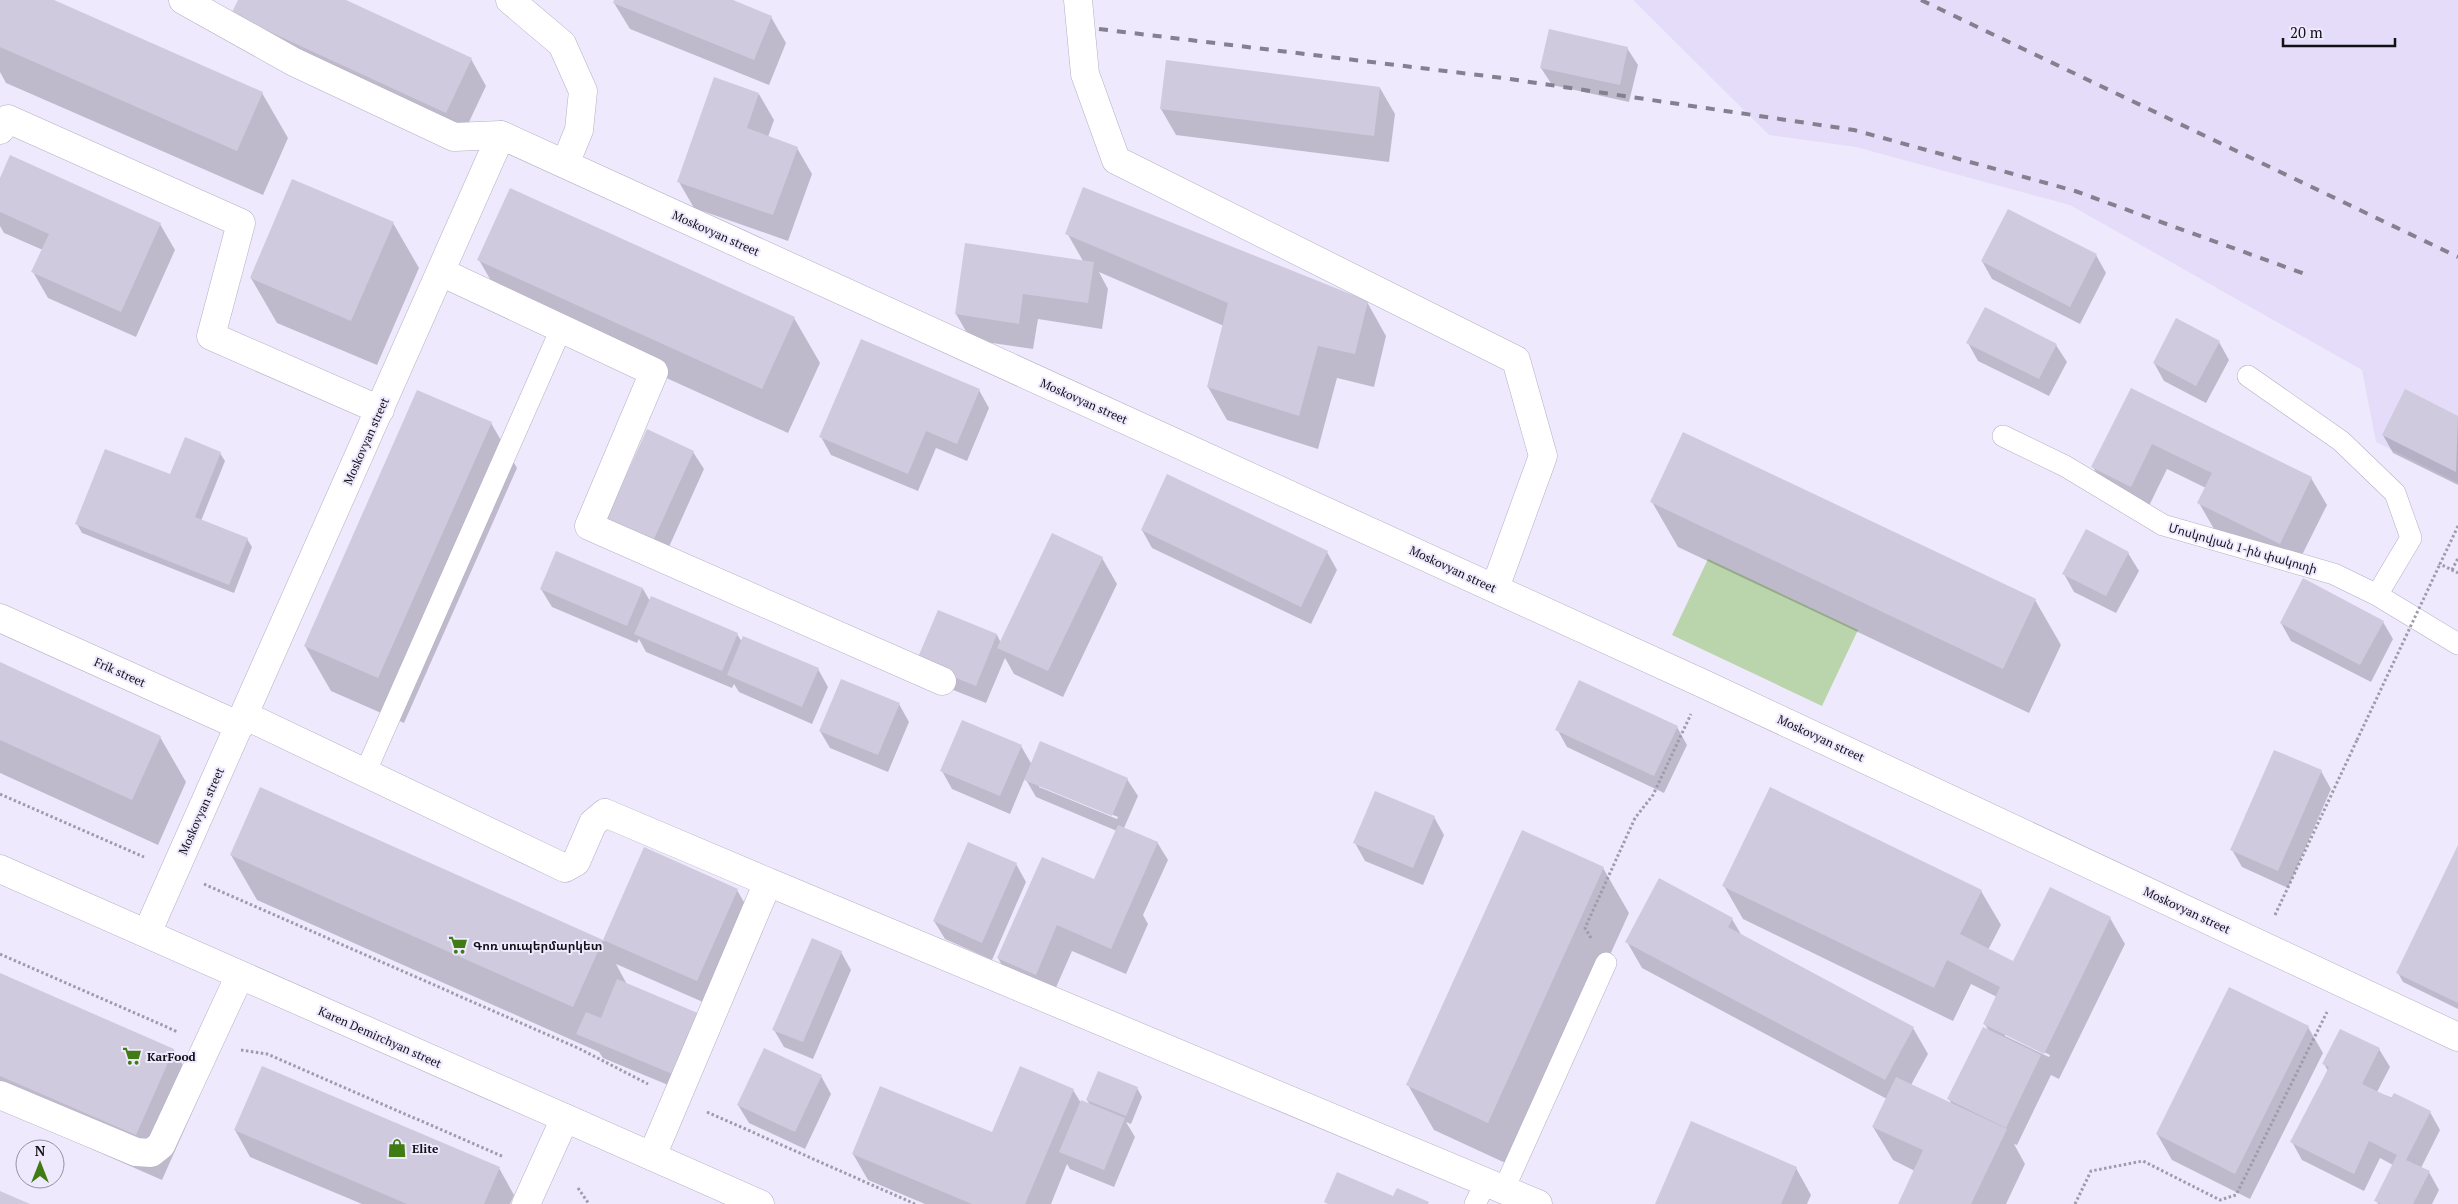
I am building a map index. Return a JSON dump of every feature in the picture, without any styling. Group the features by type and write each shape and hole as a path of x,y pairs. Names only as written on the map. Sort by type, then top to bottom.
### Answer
{"street":[{"path":"183,0 294,62 454,137 501,135"},
{"path":"510,0 562,44 583,91 579,130 565,164"},
{"path":"1078,0 1085,74 1116,160 1516,360 1542,456 1494,588"},
{"path":"0,130 8,119 241,223 211,336 380,410"},
{"name":"Moskovyan street","path":"147,934 501,135 1706,684 2458,1037"},
{"path":"441,272 654,372 589,526 942,681"},
{"name":"Frik street","path":"0,618 365,773 565,868 576,862 593,823 606,813 768,882"},
{"name":"Karen Demirchyan street","path":"0,869 760,1204"},
{"path":"652,1156 768,882 1488,1192 1538,1204"},
{"path":"0,1095 136,1152 151,1153 161,1146 240,975"},
{"path":"526,1204 565,1118"}],"lane":[{"path":"365,773 561,329"},
{"path":"2248,376 2341,441 2394,493 2411,538 2377,595"},
{"name":"Մոսկովյան 1-ին փակուղի","path":"2003,436 2065,466 2163,525 2334,574 2377,595 2458,644"},
{"path":"1488,1192 1606,963"}],"path":[{"path":"2260,945 2458,526"},
{"path":"2452,570 2458,558"},
{"path":"2440,564 2458,573"},
{"path":"1606,963 1585,928 1635,818 1653,795 1706,684"},
{"path":"0,794 580,1049 676,1099 915,1204"},
{"path":"0,954 208,1045 267,1054 504,1157"},
{"path":"2075,1204 2091,1170 2143,1161 2220,1200 2236,1195 2342,983"},
{"path":"578,1188 589,1204"}],"shaded area":[{"path":"1633,0 2458,0 2458,483 2376,442 2362,370 2070,205 1856,147 1769,135"}],"green space":[{"path":"1708,559 1858,630 1822,706 1672,635"}],"building":[{"path":"0,0 54,0 263,92 237,151 0,47"},
{"path":"238,0 346,0 472,58 446,113 231,14"},
{"path":"614,0 733,0 772,16 754,60 613,3"},
{"path":"1549,29 1628,47 1620,85 1540,68"},
{"path":"1166,60 1380,87 1374,136 1160,109"},
{"path":"714,77 759,93 747,128 798,147 773,215 677,182"},
{"path":"10,155 161,223 121,312 31,272 49,234 0,212 0,178"},
{"path":"292,179 394,222 351,321 250,278"},
{"path":"1083,187 1368,301 1355,354 1318,346 1299,416 1207,387 1228,303 1065,234"},
{"path":"510,188 795,317 762,389 477,260"},
{"path":"2008,209 2097,254 2070,307 1981,261"},
{"path":"965,243 1094,262 1088,303 1023,294 1019,324 955,314"},
{"path":"1985,307 2057,344 2039,379 1966,343"},
{"path":"2176,318 2220,341 2196,386 2153,363"},
{"path":"861,339 980,389 957,444 926,431 908,474 819,437"},
{"path":"2131,388 2312,477 2280,544 2197,503 2212,473 2152,444 2131,487 2091,467"},
{"path":"2405,389 2458,416 2456,472 2382,435"},
{"path":"417,390 492,422 378,678 304,646"},
{"path":"647,429 694,451 653,541 606,520"},
{"path":"1683,432 2036,599 2003,669 1650,502"},
{"path":"185,437 221,452 195,517 248,538 229,585 75,524 105,449 170,474"},
{"path":"1167,474 1328,551 1301,607 1141,530"},
{"path":"2086,529 2129,552 2106,596 2062,574"},
{"path":"1052,533 1103,557 1048,671 997,648"},
{"path":"556,551 643,588 627,626 540,589"},
{"path":"2303,578 2384,621 2360,665 2280,623"},
{"path":"651,596 738,633 722,671 634,634"},
{"path":"938,610 997,634 976,686 916,662"},
{"path":"743,636 819,668 802,707 727,675"},
{"path":"0,662 161,736 132,800 0,740"},
{"path":"841,679 900,703 878,755 819,731"},
{"path":"1579,680 1678,726 1654,776 1555,730"},
{"path":"962,720 1022,745 1000,796 940,771"},
{"path":"1040,741 1128,778 1112,816 1024,780"},
{"path":"2274,750 2322,770 2278,871 2230,850"},
{"path":"260,787 603,940 573,1007 230,855"},
{"path":"1770,787 1982,890 1960,934 2013,961 2050,887 2111,917 2044,1054 1983,1024 2000,987 1947,960 1934,988 1722,886"},
{"path":"1375,791 1435,816 1413,868 1353,843"},
{"path":"1118,825 1158,842 1111,949 1057,925 1036,975 997,958 1042,857 1094,879"},
{"path":"1522,830 1604,867 1488,1123 1406,1085"},
{"path":"968,842 1017,863 982,943 933,921"},
{"path":"2458,845 2458,1003 2396,973"},
{"path":"644,847 738,889 697,981 603,940"},
{"path":"1659,878 1733,918 1728,927 1914,1027 1885,1080 1625,942"},
{"path":"812,938 842,951 803,1042 772,1030"},
{"path":"0,973 174,1049 136,1135 0,1076"},
{"path":"617,979 700,1014 675,1075 576,1034 586,1012 601,1018"},
{"path":"2229,987 2309,1026 2235,1174 2156,1134"},
{"path":"1983,1027 2041,1055 2006,1128 1947,1099"},
{"path":"2340,1029 2380,1048 2362,1084 2391,1098 2394,1093 2431,1111 2406,1160 2430,1171 2413,1204 2381,1204 2374,1201 2397,1155 2369,1141 2354,1174 2290,1142 2329,1067 2322,1064"},
{"path":"764,1048 822,1075 795,1132 737,1105"},
{"path":"262,1066 500,1167 484,1204 407,1204 234,1130"},
{"path":"1020,1066 1074,1089 1025,1204 972,1204 852,1154 880,1086 992,1132"},
{"path":"1098,1071 1138,1087 1126,1116 1086,1100"},
{"path":"1896,1077 2007,1129 1971,1204 1898,1204 1923,1150 1872,1127"},
{"path":"1081,1100 1125,1118 1104,1170 1059,1152"},
{"path":"1691,1121 1797,1167 1781,1204 1655,1204"},
{"path":"1337,1172 1393,1196 1397,1188 1429,1202 1428,1204 1328,1204 1324,1202"},
{"path":"0,1191 30,1204 0,1204"}],"railway":[{"path":"1921,0 2458,257"},
{"path":"1099,29 1503,78 1854,130 2075,191 2305,274"}],"place":[{"name":"Գոռ սուպերմարկետ","path":"458,945"},
{"name":"KarFood","path":"132,1056"},
{"name":"Elite","path":"397,1148"}]}
